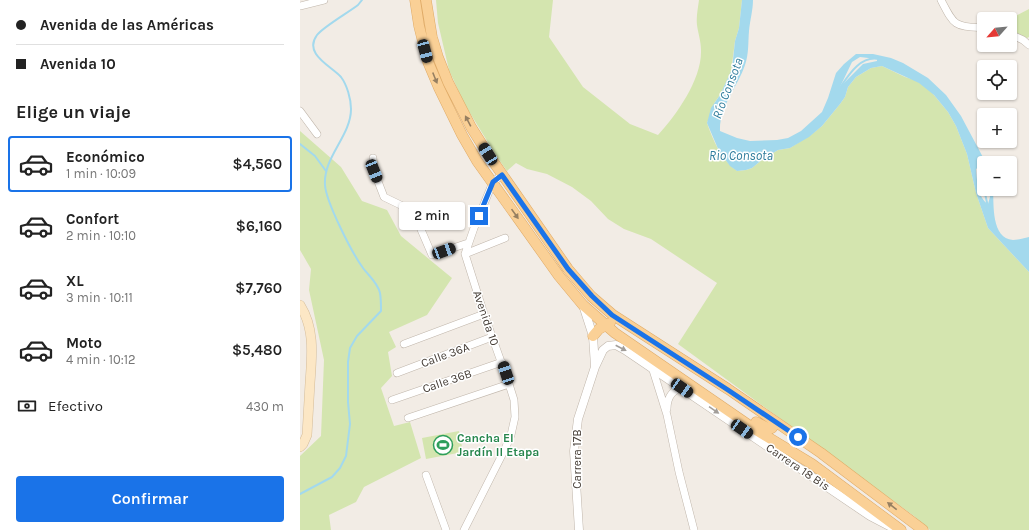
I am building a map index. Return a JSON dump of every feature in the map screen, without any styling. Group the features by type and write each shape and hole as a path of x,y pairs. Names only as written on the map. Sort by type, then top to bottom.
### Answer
{"main road":[{"path":"415,0 422,41 428,62 462,134 478,161 559,276 583,305 615,333 647,356 756,430 812,464 901,530"},
{"path":"426,0 432,37 438,57 448,82 471,127 502,175 568,269 592,296 612,315 821,453 923,530"},
{"path":"300,305 310,326 312,347 307,435 300,447"},
{"path":"593,336 599,329 612,323 620,325 644,340 655,343"},
{"path":"695,388 721,400 765,428 772,428 776,422"}],"street":[{"path":"300,6 324,0"},
{"path":"941,0 951,20 960,26 977,27"},
{"path":"1017,37 1029,45"},
{"path":"300,111 317,134"},
{"path":"373,158 374,171 384,197 413,211 432,255 468,243"},
{"path":"465,254 493,182 502,175"},
{"path":"465,254 505,238"},
{"name":"Avenida 10","path":"464,530 511,435 515,417 514,400 465,254"},
{"name":"Carrera 17B","path":"583,305 593,336 595,367"},
{"path":"404,344 484,314"},
{"name":"Calle 36A","path":"397,373 492,337"},
{"name":"Carrera 17B","path":"579,530 574,451 578,419 595,367 603,350 608,346 616,345 654,369"},
{"name":"Carrera 18 Bis","path":"647,356 654,369 667,415 679,472 694,530"},
{"name":"Calle 36B","path":"392,400 502,362"},
{"name":"Carrera 18 Bis","path":"654,369 870,516 895,530"},
{"path":"408,418 509,384"},
{"path":"682,388 695,388"},
{"name":"Carrera 18 Bis","path":"667,415 669,397 675,390 682,388"},
{"path":"426,475 446,530"}],"green space":[{"path":"436,0 553,0 549,37 583,87 630,124 658,135 673,117 687,96 697,73 701,50 701,43 697,28 699,0 742,0 739,28 735,41 731,72 715,102 707,123 712,137 722,156 737,171 752,168 778,150 790,148 812,134 822,126 840,104 845,97 848,87 856,77 871,68 882,66 905,77 924,83 948,112 956,126 967,154 976,193 988,228 1029,272 1029,530 930,530 914,516 678,344 717,283 651,239 624,229 608,219 591,201 572,187 547,174 527,169 516,163 507,171 465,105 449,70 438,23"},
{"path":"1029,9 1029,37 1023,40 1017,37 1017,15"},
{"path":"300,131 341,167 362,201 387,210 401,236 452,278 427,315 389,332 396,347 388,352 392,376 381,388 394,426 410,422 421,458 364,487 356,502 329,515 331,530 300,530 300,456 321,436 324,360 309,290 311,269 300,250"},
{"name":"Cancha El Jardín II Etapa","path":"459,431 463,452 426,459 422,438"}],"water":[{"name":"Rio Consota","path":"742,0 753,0 746,61 742,73 722,114 720,131 737,138 750,141 788,138 801,131 822,112 836,73 856,54 873,54 891,58 903,63 928,78 946,95 961,116 982,156 977,156 977,196 967,154 956,126 948,112 934,95 919,83 882,66 871,68 856,77 848,87 845,97 840,104 822,126 809,137 790,148 778,150 752,168 737,171 730,166 719,151 707,123 711,108 720,95 732,69 735,41 739,28","holes":["860,57 877,59 877,61 863,64 840,87 852,62"]},
{"name":"Rio Consota","path":"977,196 981,196 988,204 990,196 993,196 994,212 997,227 1006,238 1013,240 1029,237 1029,272 988,228"}],"waterway":[{"path":"300,494 332,477 340,468 346,456 350,424 348,402 348,362 350,348 357,336 381,311 381,297 379,289 363,268 353,251 340,227 326,193 325,185 328,165 347,128 350,119 351,105 343,80 320,59 313,48 317,35 320,32 358,5 362,0"},
{"name":"Río Consota","path":"839,89 860,63 866,60 879,59"},
{"path":"300,144 315,156 326,171"},
{"name":"Río Consota","path":"986,196 988,207"}],"place":[{"name":"Cancha El Jardín II Etapa","path":"443,445"}],"route":[{"path":"479,216 493,182 502,175 568,269 592,296 612,315 798,437"}]}
